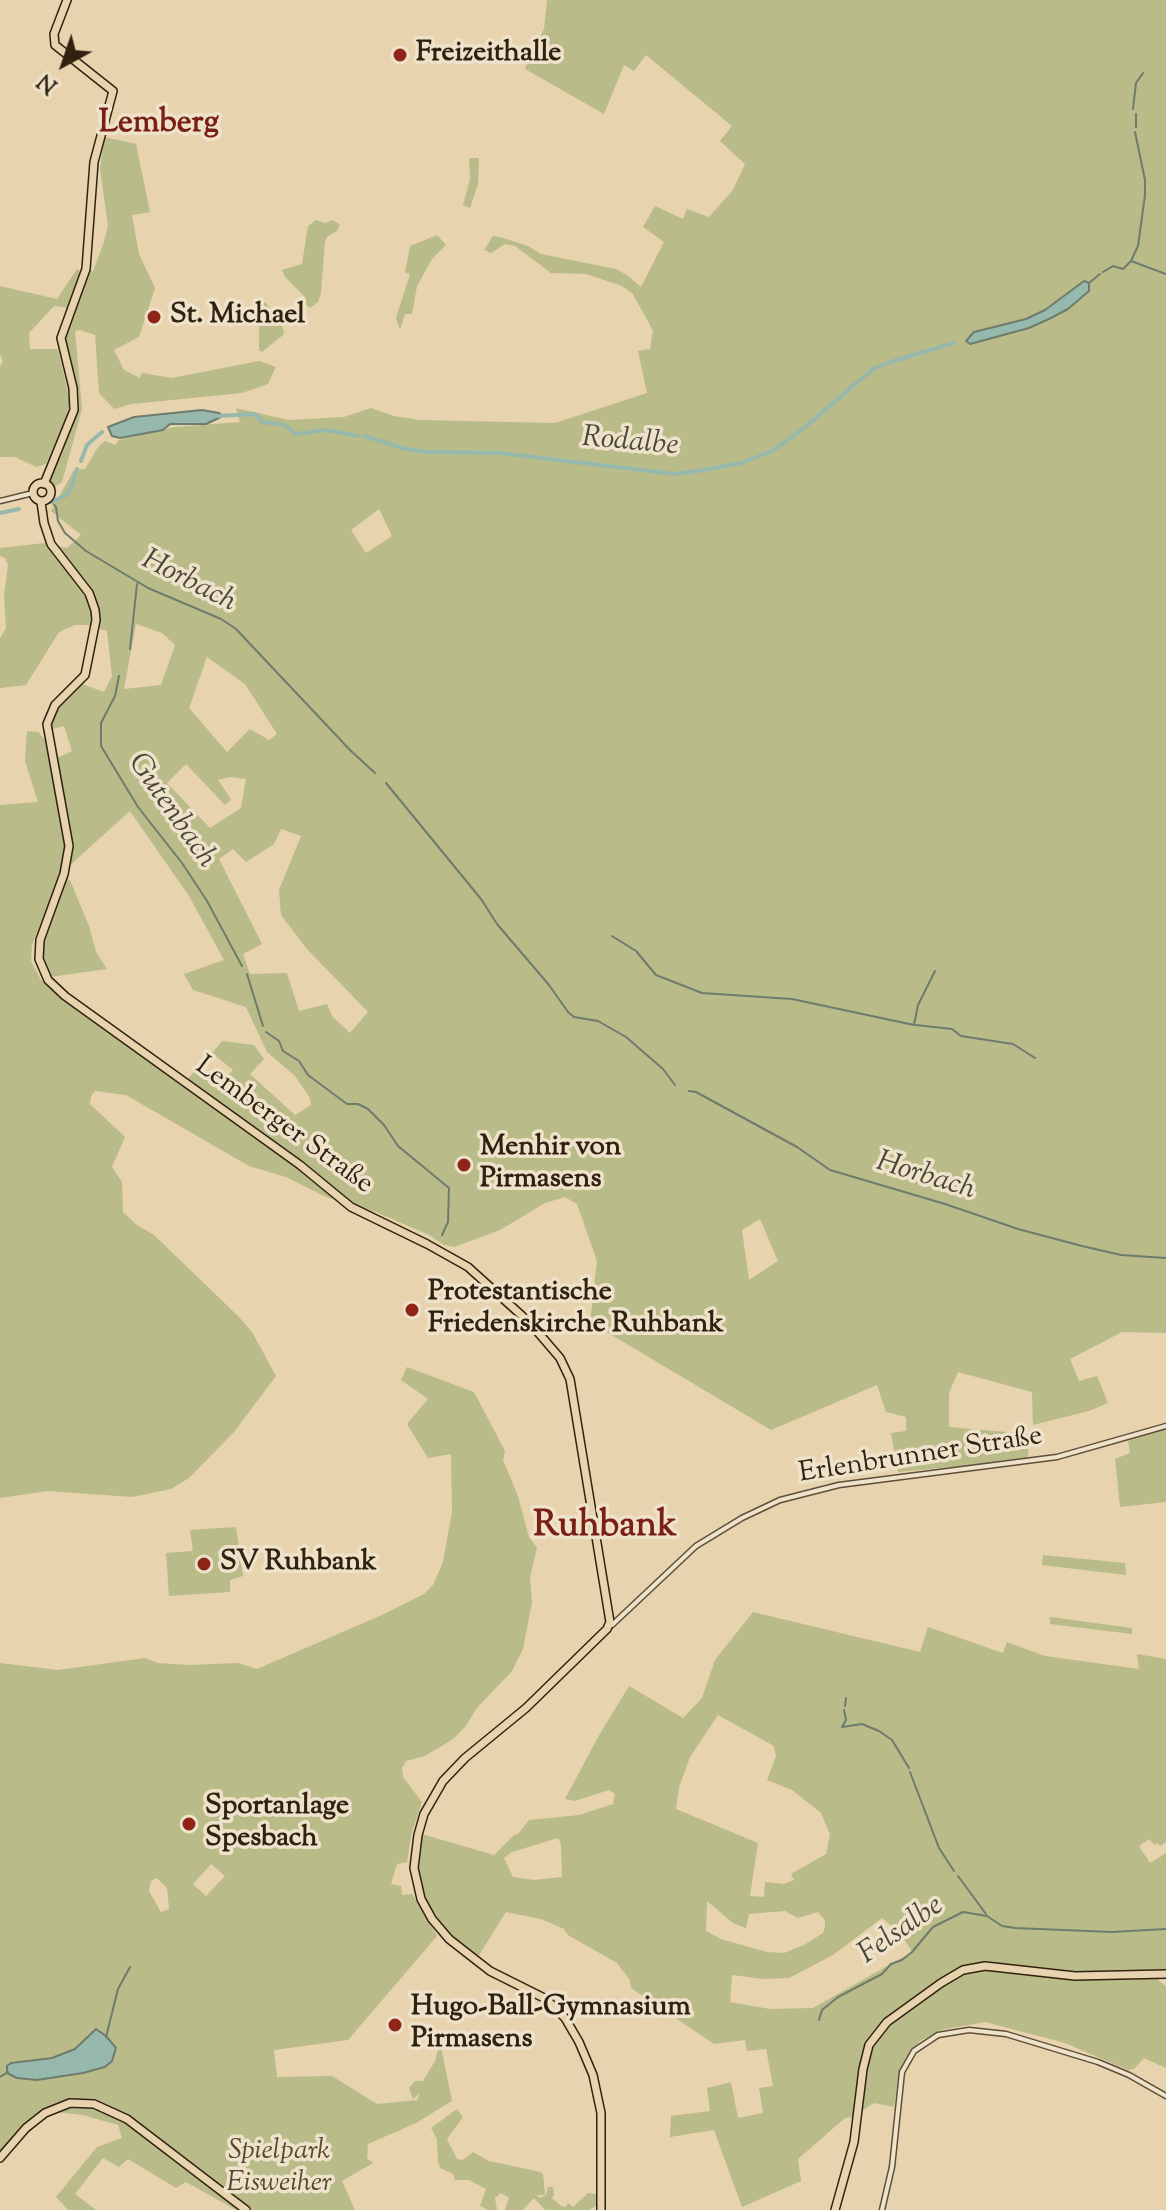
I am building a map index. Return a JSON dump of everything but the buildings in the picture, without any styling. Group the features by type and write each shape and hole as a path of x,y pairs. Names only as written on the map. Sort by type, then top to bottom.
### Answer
{"main road":[{"path":"44,484 74,410 74,396 61,338 86,269 94,162 113,88 54,43 54,34 67,0"},
{"path":"44,484 51,492 49,498 41,502 36,500 33,493 35,486 44,484"},
{"name":"Lemberger Straße","path":"41,502 51,544 89,593 96,620 85,675 55,705 47,719 46,730 69,846 64,874 40,940 39,959 48,980 65,996 300,1165 343,1202 456,1259 482,1278 530,1323 560,1358 571,1384 611,1617 607,1629 526,1708 450,1773 424,1814 414,1868 421,1899 446,1936 490,1971 546,1999 565,2018 579,2042 593,2075 601,2113 601,2210"},
{"path":"835,2210 858,2118 865,2058 873,2038 882,2027 941,1983 969,1968 985,1966 1067,1975 1166,1974"},
{"path":"0,2158 32,2121 45,2113 70,2103 94,2104 127,2119 246,2210"}],"street":[{"path":"0,501 33,493"},
{"name":"Erlenbrunner Straße","path":"607,1629 706,1539 780,1500 839,1485 1057,1457 1166,1426"},
{"path":"611,1617 621,1616"},
{"path":"882,2210 892,2167 902,2072 914,2051 938,2035 958,2030 1006,2034 1114,2068 1166,2096"}],"green space":[{"path":"547,0 1166,0 1166,1333 1122,1332 1070,1359 1079,1381 1097,1376 1108,1403 1033,1425 1032,1392 958,1372 949,1393 949,1427 1029,1434 1028,1458 952,1469 898,1472 891,1433 906,1431 906,1417 886,1412 877,1385 771,1430 590,1322 597,1261 577,1204 565,1197 545,1203 500,1230 454,1247 444,1245 429,1235 376,1212 326,1197 286,1177 249,1166 126,1095 95,1091 90,1104 125,1137 112,1167 122,1182 123,1212 154,1235 238,1316 252,1332 276,1376 234,1432 189,1478 171,1489 132,1497 48,1491 0,1498 0,805 38,802 25,761 27,731 38,732 46,741 66,845 63,870 32,945 31,961 41,980 62,1000 183,1085 197,1068 224,1081 233,1070 212,1053 222,1041 254,1045 264,1059 250,1074 295,1115 311,1105 310,1098 295,1076 267,1052 246,1007 193,990 184,974 224,960 189,896 130,811 69,866 72,838 55,759 72,751 64,726 49,730 53,712 82,684 104,692 112,676 107,631 75,625 59,632 26,685 0,688 0,638 6,628 4,596 8,565 5,558 0,556 0,548 44,543 67,548 81,535 51,511 74,470 85,469 105,441 115,445 119,440 175,427 240,422 236,408 288,420 344,417 371,408 419,420 555,423 647,393 638,351 650,349 653,331 633,294 622,286 586,274 551,273 515,246 505,244 491,253 484,250 493,236 500,237 528,246 541,254 616,269 641,287 664,242 643,227 655,206 683,219 687,209 709,217 733,190 745,164 720,141 732,126 646,55 634,71 624,65 604,114 525,69 544,29","holes":["1084,282 1068,309 1029,328 970,344 1004,325 1045,310","379,509 392,536 366,553 351,530","136,624 162,633 175,645 161,685 124,689","207,657 245,684 277,734 269,740 250,729 227,752 189,708","186,764 225,805 231,799 218,780 230,777 246,779 241,808 210,828 167,783","281,829 301,836 279,890 281,915 307,949 368,1012 350,1033 332,1016 327,1004 299,1011 287,973 250,974 243,954 262,944 219,859 233,849 246,862 274,844","760,1219 778,1261 749,1280 742,1230"]},
{"path":"104,137 136,144 150,212 132,215 139,254 155,288 139,337 114,350 124,370 140,378 142,373 172,378 259,361 276,367 268,384 242,393 132,404 114,409 99,393 95,335 75,331 82,409 62,482 54,487 50,482 52,472 62,455 77,409 65,351 65,334 88,270 93,271 108,226 100,169"},
{"path":"469,158 479,158 478,184 470,208 463,205 470,179"},
{"path":"316,220 325,223 333,220 340,225 325,241 321,293 318,302 310,308 305,297 282,270 302,264 308,226"},
{"path":"437,235 446,245 432,259 417,286 412,314 405,314 400,330 396,318 410,274 405,272 410,246"},
{"path":"77,269 82,273 69,308 54,306 29,333 30,349 58,349 70,401 65,420 46,464 36,467 15,457 0,457 0,366 3,362 0,354 0,286 57,299"},
{"path":"265,302 284,331 262,352 259,350 259,324 255,312"},
{"path":"65,878 70,880 96,952 107,969 50,977 42,958 42,945"},
{"name":"Spielpark Eisweiher","path":"407,1367 474,1392 505,1451 503,1460 518,1496 529,1537 537,1548 530,1577 532,1602 523,1649 512,1671 453,1739 425,1756 406,1761 402,1768 403,1777 422,1802 412,1832 407,1862 397,1864 391,1884 401,1886 402,1895 412,1894 437,1936 348,2040 274,2050 277,2077 332,2076 377,2104 417,2100 420,2093 413,2099 409,2088 415,2081 423,2081 435,2061 440,2042 452,2101 416,2123 368,2144 367,2158 373,2163 342,2181 355,2210 236,2210 186,2182 176,2188 128,2159 119,2167 103,2158 75,2194 96,2210 68,2210 56,2197 97,2147 122,2138 118,2125 83,2115 54,2112 27,2122 0,2154 0,1663 58,1670 145,1658 158,1663 189,1665 238,1663 257,1669 424,1594 433,1585 443,1562 452,1512 451,1454 428,1458 407,1424 428,1399 401,1380","holes":["211,1864 225,1876 206,1896 193,1884","157,1878 167,1888 169,1909 161,1912 149,1891 151,1881","96,2029 83,2073 37,2080 9,2075 11,2063 59,2056 75,2049"]},
{"path":"1166,1430 1166,1502 1120,1507 1115,1459 1130,1453 1128,1441"},
{"name":"SV Ruhbank","path":"236,1527 243,1576 230,1580 230,1592 169,1596 166,1553 193,1551 190,1530"},
{"path":"1043,1555 1125,1563 1126,1575 1042,1565"},
{"path":"753,1612 920,1652 928,1627 1003,1653 1007,1642 1045,1656 1139,1669 1137,1654 1166,1659 1166,1842 1160,1846 1149,1839 1139,1846 1150,1863 1166,1853 1166,1971 1160,1971 1159,1981 1166,1986 1166,2068 1144,2058 1134,2069 1128,2070 1065,2043 985,2022 941,2030 920,2041 906,2058 898,2078 894,2107 874,2103 853,2117 845,2118 798,2159 801,2181 742,2207 714,2130 670,2137 671,2116 710,2111 707,2088 731,2082 738,2118 763,2113 759,2088 773,2086 766,2049 747,2051 745,2040 714,2044 631,1988 630,1980 617,1963 568,1935 564,1929 541,1919 506,1912 476,1960 443,1932 423,1895 418,1878 417,1857 422,1834 494,1855 529,1820 579,1815 613,1804 615,1794 609,1790 575,1801 565,1799 629,1686 683,1718 702,1698 715,1660","holes":["718,1715 774,1746 776,1756 767,1780 792,1790 821,1813 830,1834 826,1854 791,1874 794,1880 784,1884 765,1882 764,1897 750,1896 758,1843 676,1809 679,1787 690,1757","558,1838 562,1877 534,1880 513,1877 504,1858 512,1852","707,1901 733,1923 746,1928 749,1914 785,1911 798,1918 818,1912 825,1920 823,1933 784,1953 767,1952 721,1939 706,1931","882,1918 901,1934 912,1952 813,2008 770,2009 730,2002 732,1975 789,1978 833,1955"]},
{"path":"1050,1617 1132,1628 1132,1634 1050,1624"},
{"path":"457,2109 463,2117 447,2139 457,2159 463,2160 473,2152 489,2161 540,2172 543,2174 545,2195 537,2195 539,2198 546,2195 548,2187 553,2187 552,2198 561,2206 566,2207 568,2203 573,2207 588,2193 596,2194 596,2206 589,2210 545,2210 534,2198 523,2210 505,2210 509,2198 501,2193 495,2198 497,2210 480,2206 486,2189 469,2180 455,2180 453,2174 440,2168 438,2162 437,2139 431,2128"}],"water":[{"path":"1084,281 1089,283 1089,291 1068,309 1051,318 1029,328 970,344 966,341 974,332 1026,319 1045,310"},
{"path":"202,410 223,416 206,424 170,424 163,430 120,438 112,436 108,427 134,417"},
{"path":"96,2029 116,2048 112,2061 105,2067 37,2080 17,2078 7,2073 7,2066 11,2063 52,2058 75,2049"}],"waterway":[{"path":"1133,109 1136,83 1143,73"},
{"path":"1136,114 1136,127"},
{"path":"1131,261 1138,246 1145,195 1135,132"},
{"name":"Rodalbe","path":"1103,272 1113,266 1123,269 1131,261 1166,274"},
{"name":"Rodalbe","path":"1089,283 1100,274"},
{"name":"Rodalbe","path":"365,436 426,452 499,453 675,474 698,471 741,463 772,451 873,369 954,343"},
{"name":"Rodalbe","path":"218,416 255,414 263,422 285,425 295,434 326,430 359,436"},
{"name":"Rodalbe","path":"81,461 87,445 102,432"},
{"name":"Rodalbe","path":"75,475 77,469"},
{"name":"Rodalbe","path":"52,502 68,494 74,479"},
{"name":"Horbach","path":"52,502 65,533 86,551 148,588 221,619 236,629 375,773"},
{"name":"Rodalbe","path":"0,513 19,509"},
{"name":"Gutenbach","path":"130,649 137,584"},
{"name":"Gutenbach","path":"119,676 115,696 101,723 101,746 138,807 207,901 242,966"},
{"name":"Horbach","path":"386,783 568,1012 574,1017 598,1021 626,1037 663,1069 675,1085"},
{"path":"612,936 636,951 656,975 702,993 792,999 914,1025 918,1005 935,971"},
{"name":"Gutenbach","path":"247,974 263,1026"},
{"path":"916,1025 952,1029 961,1036 1013,1044 1035,1058"},
{"name":"Gutenbach","path":"266,1032 279,1041 283,1051 299,1061 308,1075 347,1104 358,1104 368,1109 398,1146 449,1188 448,1222 442,1235"},
{"name":"Horbach","path":"689,1091 797,1147 830,1170 1082,1246 1121,1255 1166,1258"},
{"path":"845,1706 846,1698"},
{"path":"844,1710 846,1720 842,1727 862,1724 879,1731 892,1740 909,1768"},
{"path":"910,1772 939,1848 954,1871"},
{"path":"958,1876 986,1914"},
{"name":"Felsalbe","path":"819,2020 822,2010 838,1997 882,1974 891,1964 912,1952 933,1927 963,1912 987,1916 1002,1926 1015,1928 1112,1932 1166,1929"},
{"path":"106,2037 118,1989 130,1967"},
{"path":"0,2077 8,2072"}],"place":[{"name":"Freizeithalle","path":"400,55"},
{"name":"St. Michael","path":"154,317"},
{"name":"Menhir von Pirmasens","path":"464,1165"},
{"name":"Protestantische Friedenskirche Ruhbank","path":"412,1310"},
{"name":"SV Ruhbank","path":"204,1564"},
{"name":"Sportanlage Spesbach","path":"189,1824"},
{"name":"Hugo-Ball-Gymnasium Pirmasens","path":"395,2025"}],"district":[{"name":"Lemberg","path":"159,126"},
{"name":"Ruhbank","path":"605,1529"}]}
